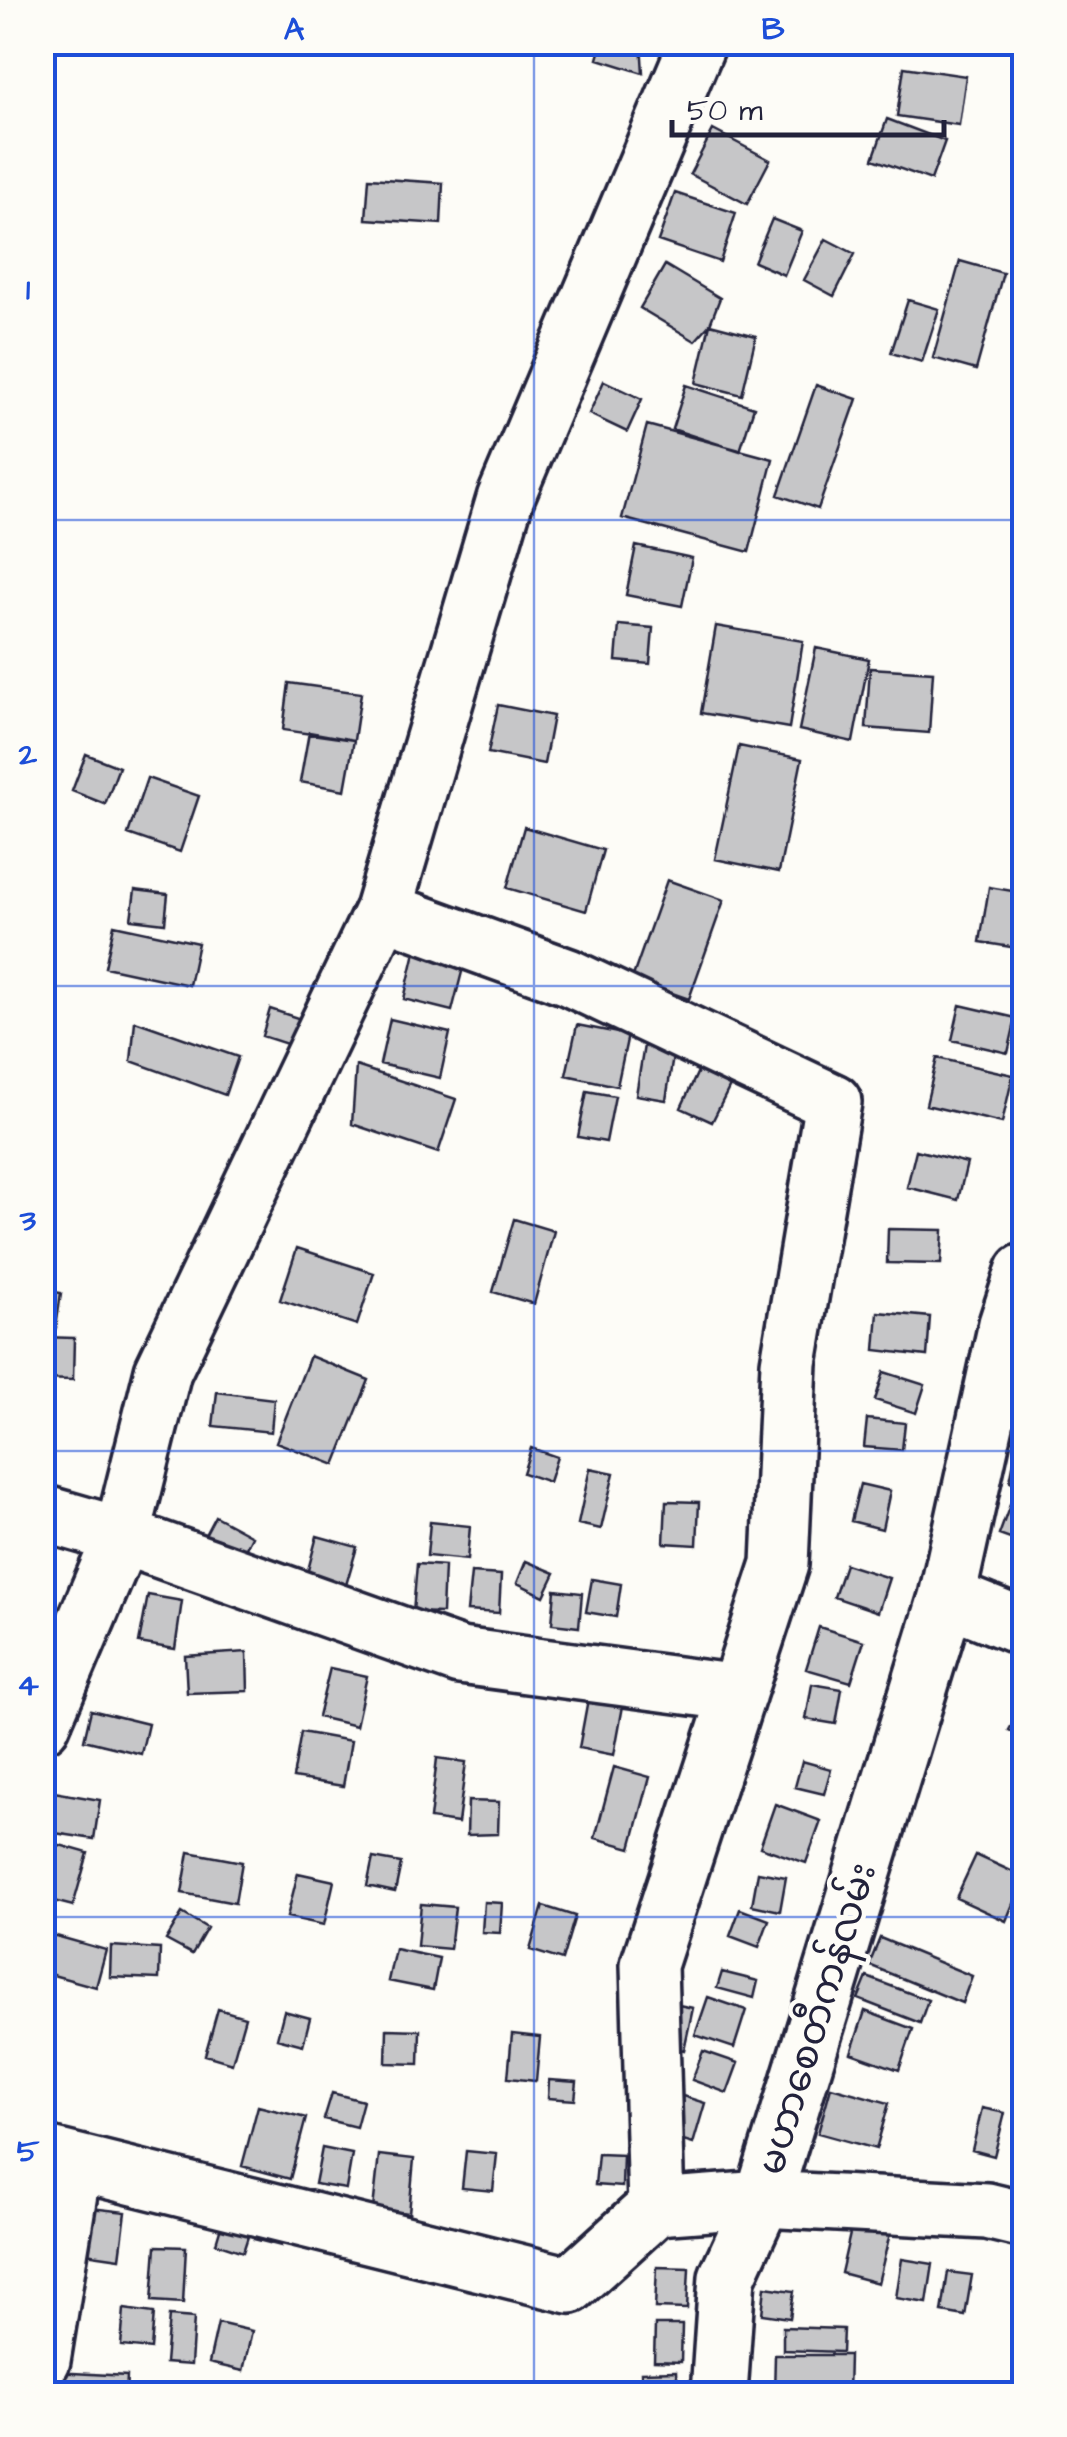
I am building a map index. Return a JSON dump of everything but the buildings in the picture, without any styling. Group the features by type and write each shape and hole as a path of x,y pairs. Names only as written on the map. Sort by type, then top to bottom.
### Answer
{"street":[{"path":"42,1724 122,1536 162,1371 382,910 505,499 698,42"},
{"path":"42,2360 58,2158 570,2284 656,2207 649,1965 780,1564 789,1363 833,1102 568,977 382,910"},
{"name":"မဟာစေတီကန်လမ်း","path":"656,2207 763,2200 946,1597 1007,1324 1024,1272"},
{"path":"42,1513 122,1536 460,1656 738,1693"},
{"path":"946,1597 1024,1628"},
{"path":"719,2394 728,2277 763,2200 987,2211 1024,2220"}]}
